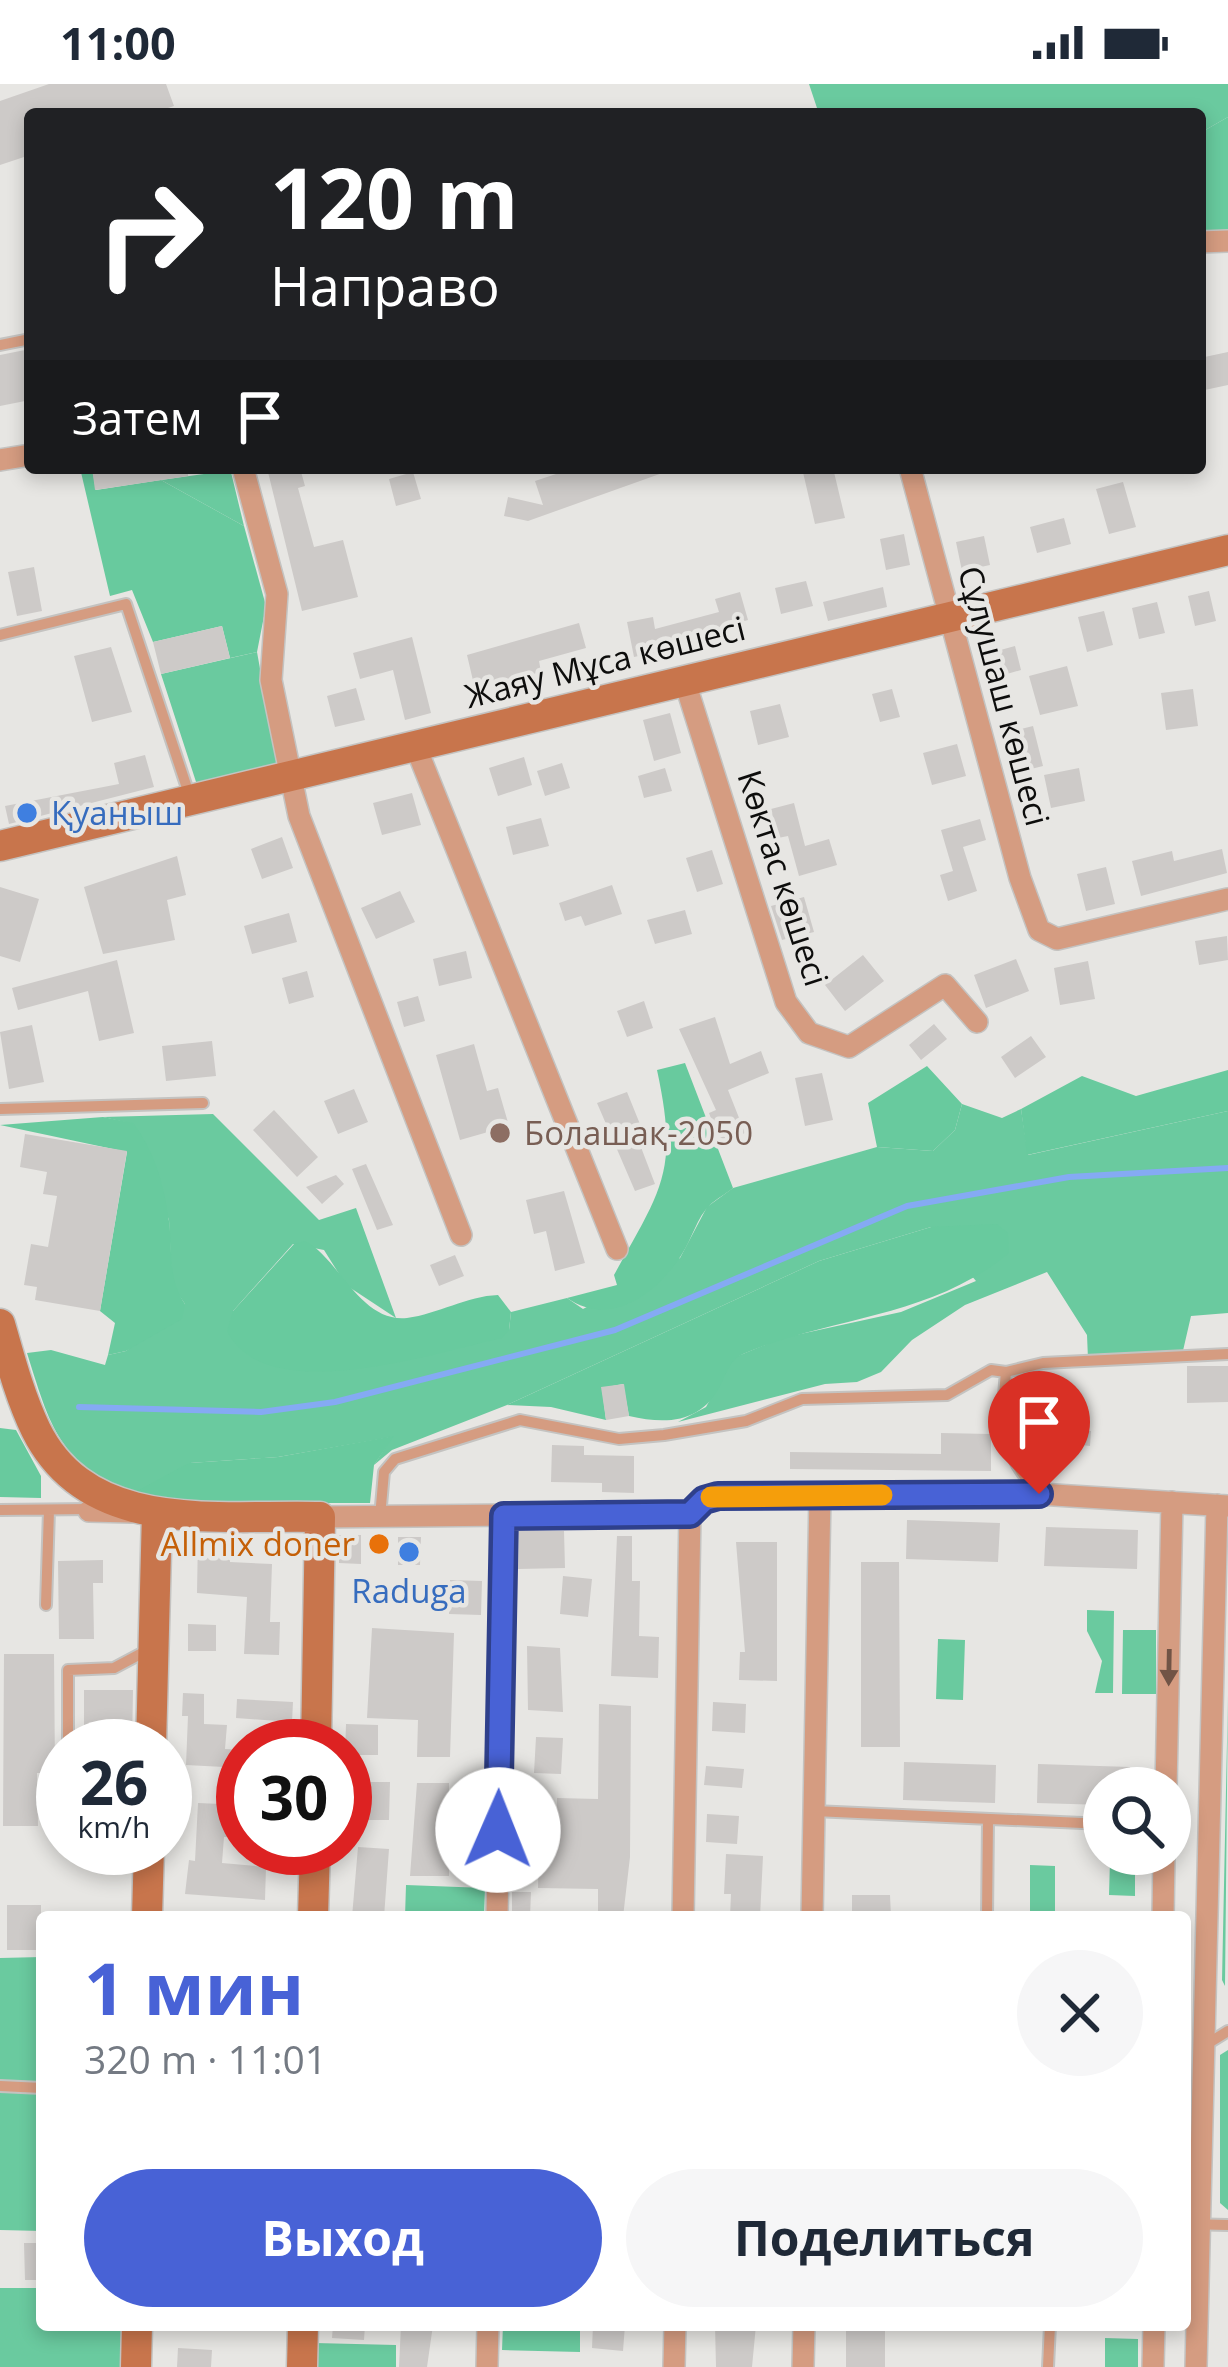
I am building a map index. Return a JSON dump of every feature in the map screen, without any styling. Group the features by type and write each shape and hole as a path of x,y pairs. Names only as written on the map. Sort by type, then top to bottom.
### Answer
{"street":[{"path":"245,474 278,594 272,680 299,816 461,1234"},
{"name":"Сұлушаш көшесі","path":"912,474 1019,878 1045,936 1057,939 1228,899"},
{"name":"Жаяу Мұса көшесі","path":"0,846 1228,550"},
{"name":"Көктас көшесі","path":"684,679 786,1002 802,1027 849,1047 945,986 977,1022"},
{"path":"415,746 617,1249"},
{"path":"0,1324 37,1432 86,1498 149,1512 380,1517 690,1514"},
{"path":"683,1911 690,1514 704,1500 718,1496 1039,1494 1222,1505 1220,1668 1192,2224 1196,2367"},
{"path":"812,1911 820,1496"},
{"path":"1167,1767 1172,1502"},
{"path":"149,1512 152,1719"},
{"path":"316,1719 320,1516"},
{"path":"497,1911 504,1516"},
{"path":"147,1911 148,1875"},
{"path":"314,1875 314,1911"},
{"path":"1163,1911 1164,1875"},
{"path":"136,2367 137,2331"},
{"path":"302,2367 303,2331"},
{"path":"487,2367 488,2331"},
{"path":"674,2367 675,2331"},
{"path":"803,2367 804,2331"},
{"path":"1153,2367 1154,2331"}],"lane":[{"path":"0,635 126,604 192,803"},
{"path":"0,1109 202,1103"},
{"path":"380,1517 384,1472 394,1459 520,1420 619,1438 664,1436 746,1420 802,1399 924,1400 966,1387 992,1370 1228,1354"},
{"path":"1006,1372 1005,1443 1012,1463 1039,1494"},
{"path":"0,1510 49,1510 86,1498"},
{"path":"46,1605 49,1510"},
{"path":"68,1719 68,1670 114,1668 154,1646"},
{"path":"814,1811 1083,1823"},
{"path":"987,1911 988,1819"},
{"path":"1204,2045 1228,2031"},
{"path":"0,2086 36,2088"},
{"path":"1192,2224 1228,2225"},
{"path":"1048,2367 1050,2331"}],"green space":[{"path":"809,84 1228,84 1228,117 1206,130 1206,108 817,108"},
{"path":"1228,117 1228,236 1206,237 1206,130"},
{"path":"81,474 93,474 96,490 161,480 244,526 266,606 257,652 230,658 222,626 153,642 132,590 110,596"},
{"path":"231,474 244,526 161,480"},
{"path":"257,652 278,769 198,788 161,674"},
{"path":"685,1063 733,1188 705,1210 686,1248 660,1282 616,1308 584,1306 567,1298 617,1285 614,1275 654,1199 666,1157 657,1070"},
{"path":"927,1066 962,1104 955,1130 933,1151 877,1147 868,1103"},
{"path":"1228,1070 1228,1111 1027,1155 1021,1109 1082,1076 1136,1096"},
{"path":"962,1104 1002,1118 1021,1109 1028,1155 1228,1111 1228,1313 1191,1316 1182,1355 1088,1359 1087,1335 1047,1272 965,1305 912,1340 881,1372 857,1382 825,1384 678,1422 706,1407 733,1358 782,1338 901,1312 976,1281 931,1227 819,1261 507,1405 392,1450 374,1465 392,1437 278,1457 190,1463 142,1502 93,1473 64,1444 45,1407 27,1353 51,1350 105,1365 108,1355 126,1351 185,1304 172,1285 169,1220 133,1124 103,1117 213,1114 319,1220 356,1208 396,1318 346,1285 324,1250 293,1244 233,1311 509,1330 511,1312 567,1298 583,1309 680,1258 707,1207 733,1188 877,1147 933,1151 955,1130"},
{"path":"103,1117 133,1123 153,1157 167,1208 173,1274 185,1304 182,1319 126,1351 108,1355 115,1323 100,1311 127,1152 0,1125"},
{"path":"997,1224 1008,1233 1009,1253 979,1274 914,1304 743,1354 732,1362 705,1406 683,1418 629,1416 623,1384 602,1388 606,1420 551,1407 507,1405 819,1261 931,1227"},
{"path":"305,1241 363,1300 391,1317 419,1316 498,1295 511,1312 509,1330 502,1338 354,1369 277,1367 247,1354 227,1331 233,1311 294,1244"},
{"path":"0,1428 16,1430 41,1476 41,1498 0,1497"},
{"path":"394,1436 374,1465 370,1503 168,1503 135,1492 189,1463 278,1457"},
{"path":"1087,1610 1114,1611 1113,1693 1095,1693 1102,1661 1087,1631"},
{"path":"1123,1630 1156,1630 1156,1694 1122,1694"},
{"path":"938,1639 965,1640 963,1700 936,1699"},
{"path":"1228,1695 1225,1986 1222,1980"},
{"path":"1030,1865 1055,1866 1055,1911 1030,1911"},
{"path":"1110,1875 1135,1875 1135,1896 1109,1895"},
{"path":"406,1885 485,1888 484,1911 405,1911"},
{"path":"36,1957 36,2082 0,2081 0,1958"},
{"path":"1228,2050 1228,2210 1220,2203 1220,2055"},
{"path":"0,2092 36,2093 36,2231 0,2230"},
{"path":"0,2288 36,2288 36,2331 128,2331 128,2367 0,2367"},
{"path":"503,2331 580,2331 580,2352 502,2350"},
{"path":"1105,2338 1138,2339 1138,2367 1105,2367"},
{"path":"315,2343 396,2345 396,2367 315,2367"}],"building":[{"path":"49,84 166,84 174,106 24,108 24,157 0,165 0,101"},
{"path":"24,350 24,401 0,406 0,355"},
{"path":"1228,352 1228,385 1206,390 1206,357"},
{"path":"93,474 188,474 188,476 95,490"},
{"path":"268,474 302,474 305,486 298,488 314,547 343,540 358,597 302,611"},
{"path":"414,474 421,499 396,506 389,479"},
{"path":"556,474 660,474 528,521 504,516 508,497 543,505 535,481"},
{"path":"803,474 834,474 845,518 815,524"},
{"path":"1123,482 1136,527 1109,534 1096,489"},
{"path":"1064,518 1071,544 1037,553 1030,527"},
{"path":"904,534 910,565 886,570 880,539"},
{"path":"984,536 990,565 962,571 956,542"},
{"path":"34,567 42,611 17,616 8,572"},
{"path":"806,581 813,606 781,614 775,588"},
{"path":"883,587 887,607 828,621 823,602"},
{"path":"1209,591 1216,621 1195,626 1188,596"},
{"path":"740,592 748,620 710,631 712,640 634,657 627,622 653,617 655,629 719,612 715,599"},
{"path":"1157,602 1165,633 1139,639 1132,608"},
{"path":"1104,611 1113,645 1087,652 1078,617"},
{"path":"579,623 586,648 539,661 541,672 475,689 467,655"},
{"path":"222,626 230,658 161,674 153,642"},
{"path":"412,637 431,713 405,720 393,670 360,679 353,653"},
{"path":"1015,646 1021,670 993,678 986,654"},
{"path":"111,647 132,712 92,722 74,656"},
{"path":"1067,666 1078,706 1040,715 1029,676"},
{"path":"356,688 365,720 335,727 327,696"},
{"path":"892,689 900,717 880,722 872,694"},
{"path":"1193,689 1198,726 1166,730 1161,693"},
{"path":"780,704 789,737 758,745 750,711"},
{"path":"670,713 681,753 654,761 643,720"},
{"path":"1033,726 1043,766 1019,772 1009,732"},
{"path":"957,744 966,776 932,785 923,753"},
{"path":"145,755 154,787 9,824 5,806 119,784 114,763"},
{"path":"524,757 532,785 498,796 489,768"},
{"path":"562,763 570,788 545,796 537,771"},
{"path":"665,768 672,791 644,798 638,776"},
{"path":"1079,768 1085,801 1051,808 1044,775"},
{"path":"412,793 421,825 382,835 373,803"},
{"path":"794,803 805,846 829,839 837,865 799,876 788,836 778,838 771,809"},
{"path":"541,818 549,846 513,855 506,827"},
{"path":"980,819 986,840 963,847 977,891 948,901 940,875 953,871 941,830"},
{"path":"282,837 293,868 262,879 251,849"},
{"path":"1222,849 1227,873 1141,896 1132,861 1172,851 1174,861"},
{"path":"712,850 723,884 697,892 686,858"},
{"path":"177,856 186,895 167,900 175,940 103,954 84,887"},
{"path":"1106,867 1115,904 1086,911 1077,874"},
{"path":"612,885 622,914 585,926 581,916 565,921 559,903"},
{"path":"0,887 39,899 20,962 0,956"},
{"path":"400,891 415,922 376,939 361,908"},
{"path":"804,897 814,932 782,940 771,906"},
{"path":"685,910 692,934 655,944 647,920"},
{"path":"289,913 297,942 252,954 244,926"},
{"path":"1227,936 1228,960 1199,965 1195,941"},
{"path":"466,951 472,978 439,986 433,959"},
{"path":"863,955 884,981 845,1011 825,985"},
{"path":"1016,959 1029,991 986,1008 974,975"},
{"path":"117,960 134,1033 99,1041 88,991 18,1010 12,988"},
{"path":"1088,961 1095,999 1060,1005 1054,968"},
{"path":"307,971 314,997 289,1004 282,978"},
{"path":"418,996 425,1021 404,1027 397,1002"},
{"path":"644,1001 653,1028 627,1037 617,1011"},
{"path":"715,1017 730,1064 761,1051 769,1073 728,1090 745,1133 720,1143 709,1113 716,1110 679,1029"},
{"path":"934,1024 947,1039 921,1060 909,1045"},
{"path":"32,1025 44,1082 9,1089 0,1032"},
{"path":"1031,1036 1046,1057 1015,1078 1001,1057"},
{"path":"212,1041 216,1076 166,1081 162,1046"},
{"path":"474,1044 487,1091 498,1088 509,1126 460,1140 436,1055"},
{"path":"822,1073 833,1120 805,1126 795,1078"},
{"path":"354,1089 368,1122 338,1134 324,1101"},
{"path":"627,1092 646,1139 639,1142 655,1184 635,1191 597,1103"},
{"path":"274,1110 318,1157 297,1177 253,1130"},
{"path":"25,1134 127,1151 100,1311 35,1300 37,1287 24,1285 31,1244 48,1247 57,1196 43,1194 47,1172 20,1167"},
{"path":"366,1164 393,1225 377,1230 352,1169"},
{"path":"336,1175 344,1184 322,1204 306,1187"},
{"path":"564,1191 585,1263 555,1271 546,1231 534,1234 526,1200"},
{"path":"455,1255 464,1276 439,1286 430,1265"},
{"path":"1187,1366 1228,1366 1228,1402 1187,1403"},
{"path":"624,1384 629,1416 606,1420 601,1387"},
{"path":"1057,1427 1091,1431 1090,1446 1055,1442"},
{"path":"941,1433 991,1434 991,1471 790,1469 790,1452 941,1454"},
{"path":"552,1445 584,1446 584,1455 634,1456 634,1493 602,1492 602,1483 551,1482"},
{"path":"907,1520 1000,1523 998,1562 906,1559"},
{"path":"1046,1527 1138,1530 1137,1569 1044,1566"},
{"path":"519,1531 564,1531 565,1568 518,1569"},
{"path":"339,1535 361,1535 361,1564 339,1563"},
{"path":"198,1536 230,1536 230,1562 272,1564 270,1622 280,1622 279,1655 244,1654 247,1597 197,1593"},
{"path":"617,1536 632,1536 632,1581 640,1581 639,1636 659,1637 658,1678 611,1676"},
{"path":"398,1537 421,1537 420,1565 398,1565"},
{"path":"736,1542 777,1542 777,1681 739,1680 740,1652 745,1652"},
{"path":"103,1560 103,1583 93,1583 94,1639 59,1639 58,1561"},
{"path":"861,1562 899,1562 900,1747 861,1747"},
{"path":"563,1576 592,1579 588,1617 560,1614"},
{"path":"450,1580 482,1581 481,1615 449,1614"},
{"path":"188,1624 216,1625 216,1651 188,1651"},
{"path":"372,1628 454,1633 450,1757 417,1757 418,1720 367,1718"},
{"path":"527,1646 560,1648 563,1712 528,1710"},
{"path":"4,1654 54,1654 55,1719 36,1719 36,1826 3,1826"},
{"path":"84,1690 133,1690 132,1719 84,1719"},
{"path":"183,1693 204,1694 204,1724 216,1725 216,1767 192,1765 192,1719 182,1716"},
{"path":"237,1699 293,1702 292,1719 236,1718"},
{"path":"713,1702 746,1704 745,1733 712,1731"},
{"path":"599,1704 631,1706 630,1857 624,1911 598,1911 598,1889 538,1888 539,1849 556,1849 557,1798 598,1799"},
{"path":"372,1725 378,1725 378,1755 372,1755"},
{"path":"536,1737 563,1738 561,1774 534,1773"},
{"path":"904,1762 996,1765 995,1803 903,1800"},
{"path":"1038,1764 1130,1767 1083,1767 1083,1804 1037,1803"},
{"path":"706,1766 744,1769 742,1788 704,1785"},
{"path":"372,1782 390,1782 389,1820 372,1820"},
{"path":"417,1783 449,1783 449,1876 410,1876"},
{"path":"198,1803 216,1804 216,1875 266,1875 265,1900 185,1894 195,1861"},
{"path":"707,1814 739,1816 737,1844 706,1842"},
{"path":"372,1848 389,1849 384,1911 353,1911 356,1875 372,1875"},
{"path":"726,1854 763,1856 760,1911 730,1911 731,1894 724,1894"},
{"path":"512,1892 531,1892 530,1911 512,1911"},
{"path":"852,1895 890,1895 891,1911 852,1911"},
{"path":"7,1905 41,1905 41,1911 36,1911 36,1950 7,1950"},
{"path":"24,2243 36,2243 36,2280 25,2280"},
{"path":"333,2331 365,2331 364,2340 332,2338"},
{"path":"401,2331 432,2331 427,2367 399,2367"},
{"path":"593,2331 625,2331 623,2351 592,2348"},
{"path":"715,2331 755,2331 752,2367 716,2367"},
{"path":"846,2331 885,2331 885,2367 846,2367"},
{"path":"178,2348 212,2350 211,2367 177,2367"}],"waterway":[{"path":"79,1407 261,1412 335,1402 615,1330 907,1206 1069,1177 1228,1168"}],"slow traffic":[{"path":"711,1497 882,1495"}],"place":[{"name":"Қуаныш","path":"27,813"},
{"name":"Болашақ-2050","path":"500,1133"},
{"name":"Allmix doner","path":"379,1544"},
{"name":"Raduga","path":"409,1552"}],"route":[{"path":"498,1830 504,1516 690,1514 704,1500 718,1496 1039,1494"}]}
